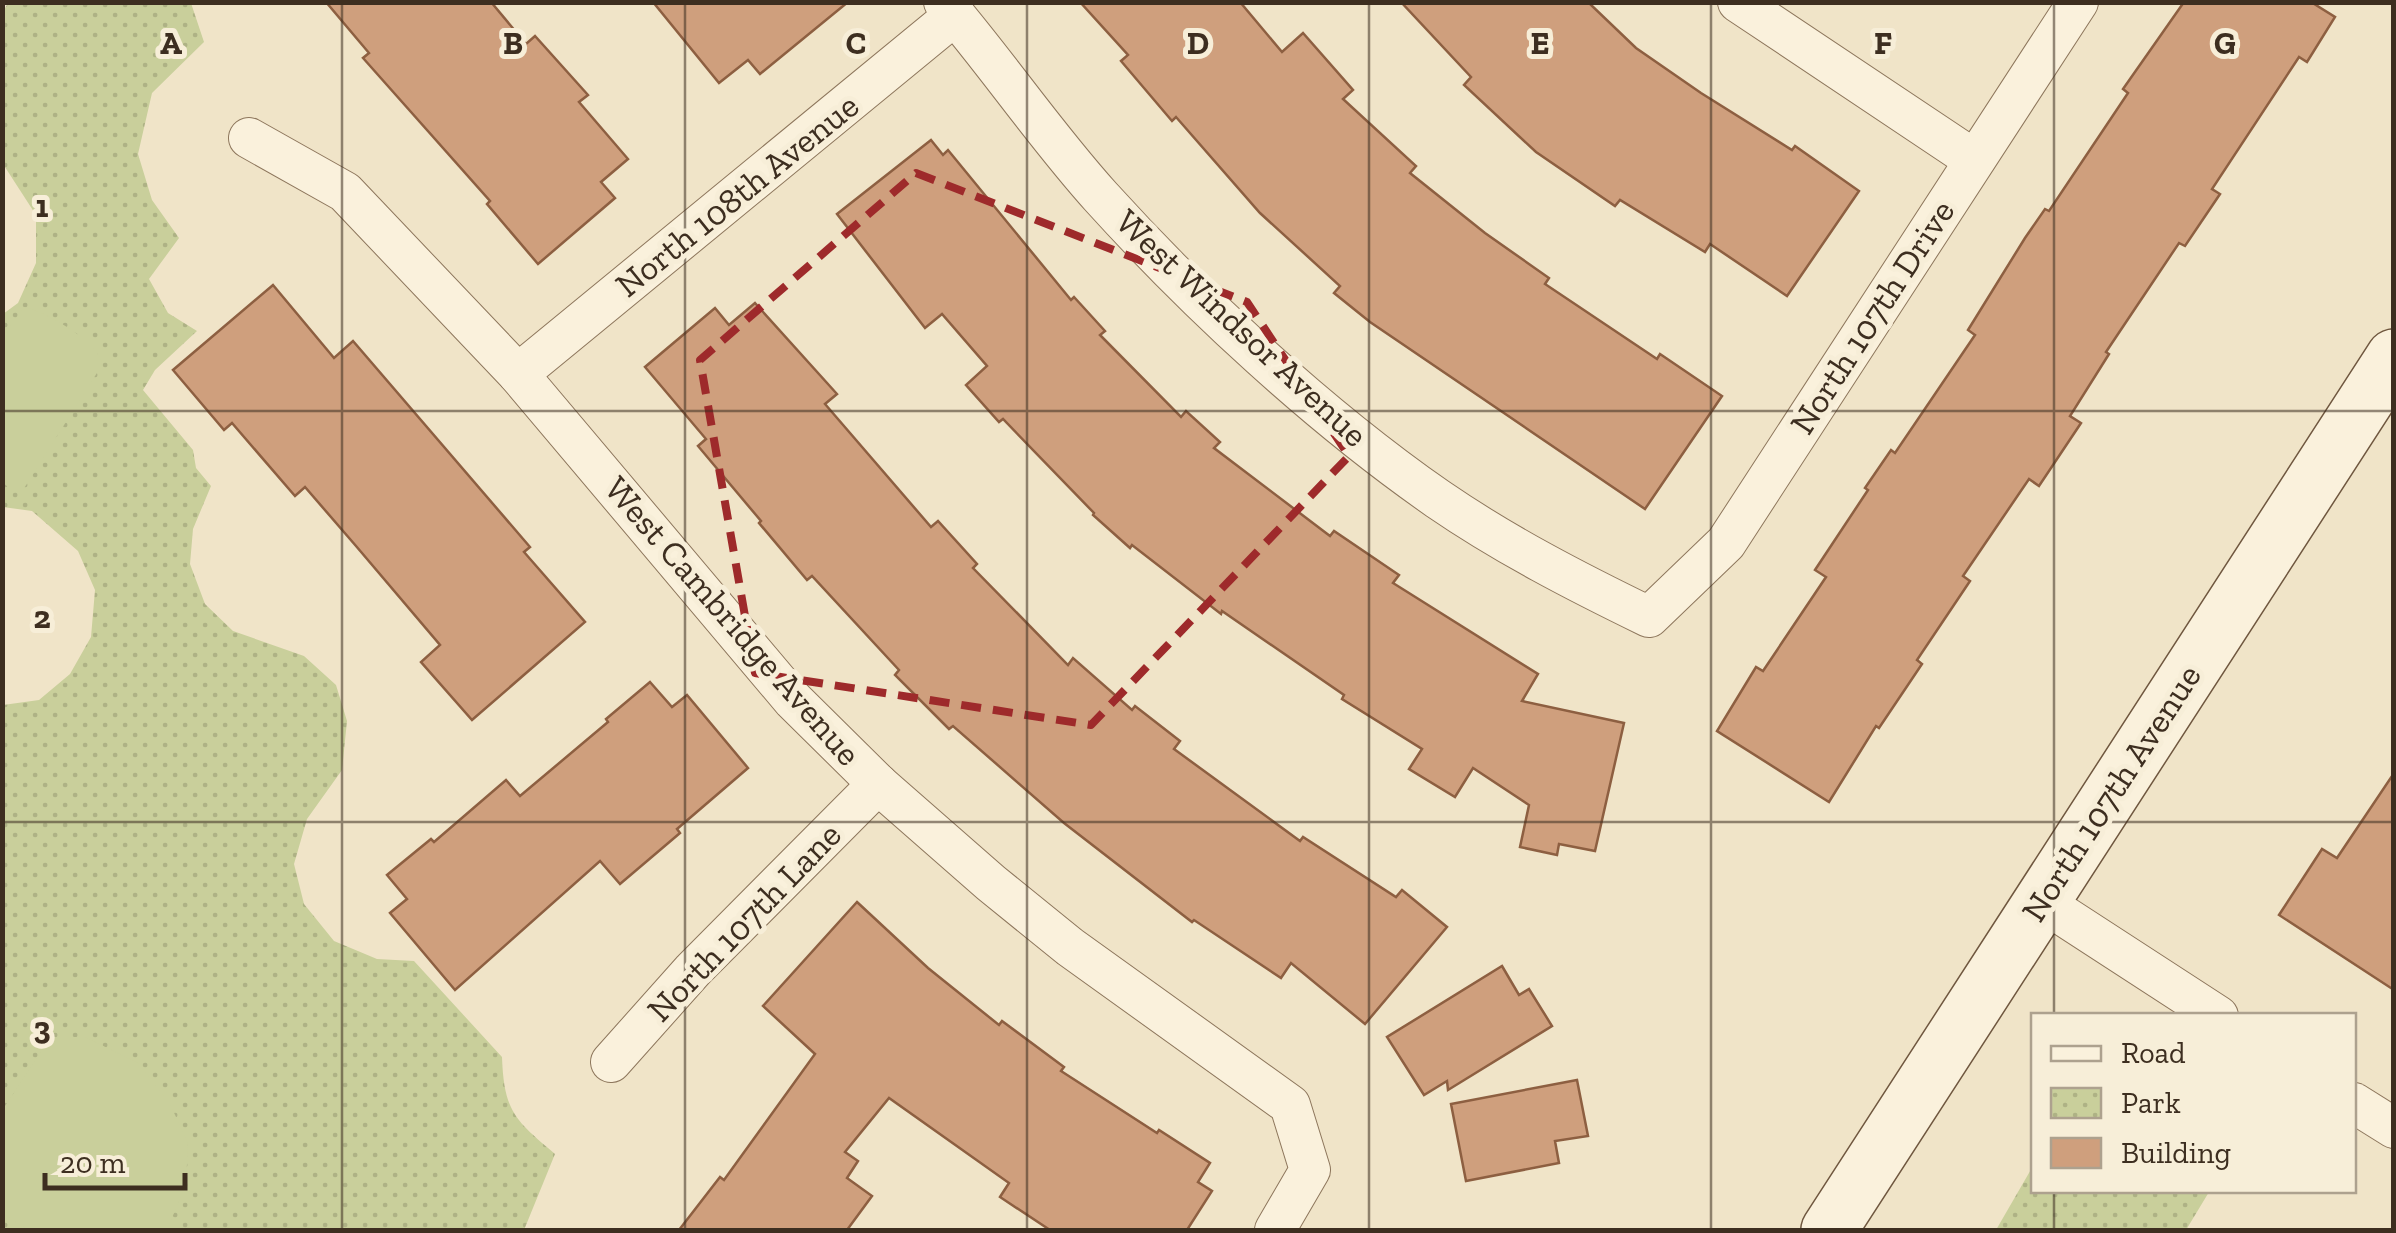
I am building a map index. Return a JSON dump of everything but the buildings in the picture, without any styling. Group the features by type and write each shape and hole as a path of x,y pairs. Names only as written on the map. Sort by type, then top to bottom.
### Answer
{"main road":[{"name":"North 107th Avenue","path":"1829,1230 2394,357"}],"street":[{"path":"1738,2 1973,159"},
{"name":"North 107th Drive","path":"1649,617 1726,544 2078,2"},
{"name":"North 108th Avenue","path":"518,374 949,9"},
{"name":"West Windsor Avenue","path":"949,9 1100,196 1223,320 1328,415 1440,500 1570,579 1649,617"},
{"name":"West Cambridge Avenue","path":"248,138 345,192 518,374 793,700 878,784 991,884 1070,947 1290,1105 1310,1170 1275,1230"},
{"name":"North 107th Lane","path":"612,1062 693,970 878,784"},
{"path":"2041,901 2213,1013"},
{"path":"2356,1103 2394,1128"}],"highlighted area":[{"path":"916,173 1247,302 1349,456 1091,725 755,673 700,360"}],"green space":[{"path":"8,3 191,3 204,42 152,93 138,154 152,200 179,238 149,279 168,313 197,331 155,370 143,390 193,450 196,468 211,486 193,529 190,564 205,604 233,631 304,656 336,685 347,721 342,770 307,819 294,864 304,904 334,941 377,959 414,961 502,1057 506,1091 514,1113 555,1154 524,1230 3,1230 3,705 39,700 70,674 91,637 95,590 78,551 32,511 3,507 3,314 18,303 36,263 36,215 3,164 3,12"},
{"path":"24,307 58,321 82,338 102,365 23,490 12,490 3,483 3,336"},
{"path":"51,1037 85,1037 138,1063 170,1104 188,1143 186,1184 167,1230 28,1230 3,1214 3,1109"},
{"path":"2031,1169 2031,1193 2208,1193 2186,1230 1996,1230"}]}
